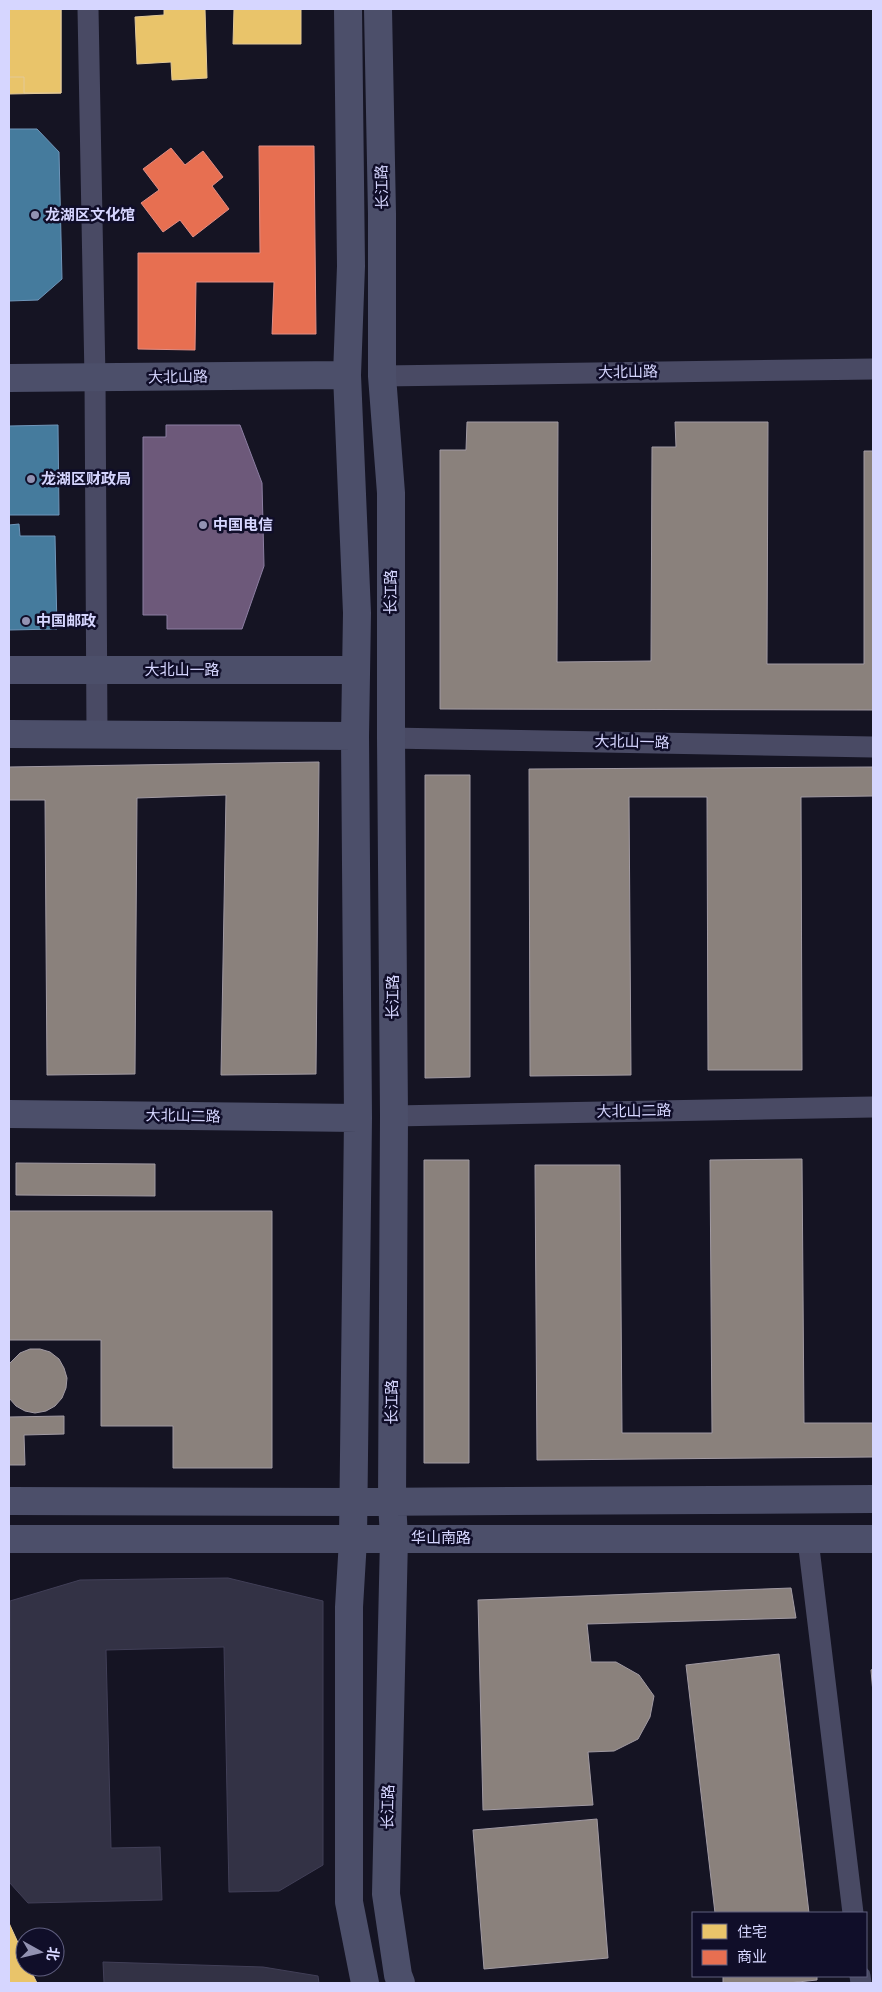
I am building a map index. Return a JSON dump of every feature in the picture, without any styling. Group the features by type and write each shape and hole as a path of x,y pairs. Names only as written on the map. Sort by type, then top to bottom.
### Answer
{"main road":[{"path":"348,9 351,266 347,375 357,613 354,736 358,1118 354,1540 349,1607 349,1902 365,1983"},
{"name":"长江路","path":"378,9 382,214 382,376 391,493 394,1116 392,1501 394,1538 386,1894 398,1975 401,1983"},
{"name":"大北山路","path":"9,378 347,375"},
{"name":"大北山一路","path":"9,670 355,670"},
{"path":"9,734 354,736"},
{"name":"大北山二路","path":"9,1114 358,1118"},
{"path":"9,1501 354,1502 873,1499"},
{"name":"华山南路","path":"9,1539 873,1539"}],"street":[{"path":"88,9 95,378 97,734"},
{"name":"大北山路","path":"382,376 873,369"},
{"name":"大北山一路","path":"391,738 873,747"},
{"name":"大北山二路","path":"394,1116 873,1107"},
{"path":"808,1540 853,1912"}],"building: 住宅":[{"path":"9,9 61,9 61,93 24,93 24,77 9,77"},
{"path":"9,9 61,9 61,93 9,94"},
{"path":"164,9 205,9 207,78 172,80 171,62 137,64 135,17 164,15"},
{"path":"234,9 301,9 301,44 233,44"},
{"path":"9,1923 15,1936 15,1977 34,1977 37,1983 9,1983"}],"building: 商业":[{"path":"259,146 314,146 316,334 272,334 274,282 196,282 195,350 138,349 138,253 260,253"},
{"path":"171,148 185,165 203,151 223,177 212,186 229,209 193,237 180,220 163,232 141,203 159,190 143,169"}],"building: 办公":[{"name":"中国电信","path":"166,425 240,425 262,483 264,566 242,629 167,629 167,615 143,615 143,437 166,437"}],"building: 公共":[{"name":"龙湖区文化馆","path":"9,129 37,129 59,152 62,279 38,300 9,301"},
{"path":"58,425 59,515 9,515 9,426"},
{"path":"19,524 20,536 55,536 57,629 9,630 9,525"}],"building: 工业":[{"path":"467,422 558,422 557,662 651,661 652,447 676,447 675,422 768,422 767,664 864,664 864,451 873,451 873,710 440,709 440,450 466,450"},
{"path":"319,762 316,1074 221,1075 226,795 137,798 135,1074 47,1075 45,800 9,800 9,767"},
{"path":"873,767 873,796 801,797 802,1070 708,1070 707,797 629,797 631,1075 530,1076 529,769"},
{"path":"425,775 470,775 470,1077 425,1078"},
{"path":"802,1159 804,1423 873,1423 873,1457 537,1460 535,1165 620,1165 622,1433 712,1433 710,1160"},
{"path":"424,1160 469,1160 469,1463 424,1463"},
{"path":"16,1163 155,1164 155,1196 16,1195"},
{"path":"9,1211 272,1211 272,1468 173,1468 173,1426 101,1426 101,1340 9,1340"},
{"path":"30,1349 50,1352 59,1359 67,1378 62,1398 55,1406 46,1411 35,1413 25,1411 16,1406 9,1398 9,1364 20,1353"},
{"path":"64,1416 64,1434 24,1435 25,1465 9,1465 9,1417"},
{"path":"791,1588 796,1618 587,1624 591,1662 616,1662 639,1675 654,1696 650,1717 638,1739 614,1751 588,1752 593,1805 483,1810 478,1600"},
{"path":"779,1654 809,1912 715,1912 686,1665"},
{"path":"873,1669 873,1693 871,1670"},
{"path":"597,1819 608,1958 484,1969 473,1830"},
{"path":"723,1977 817,1977 817,1980 788,1983 723,1983"}],"building: 其他":[{"path":"228,1578 323,1601 323,1865 279,1891 229,1892 224,1647 106,1650 111,1848 160,1847 162,1900 28,1903 9,1882 10,1601 80,1580"},
{"path":"103,1962 263,1967 318,1976 319,1983 104,1983"}],"place":[{"name":"龙湖区文化馆","path":"35,215"},
{"name":"龙湖区财政局","path":"31,479"},
{"name":"中国电信","path":"203,525"},
{"name":"中国邮政","path":"26,621"}]}
